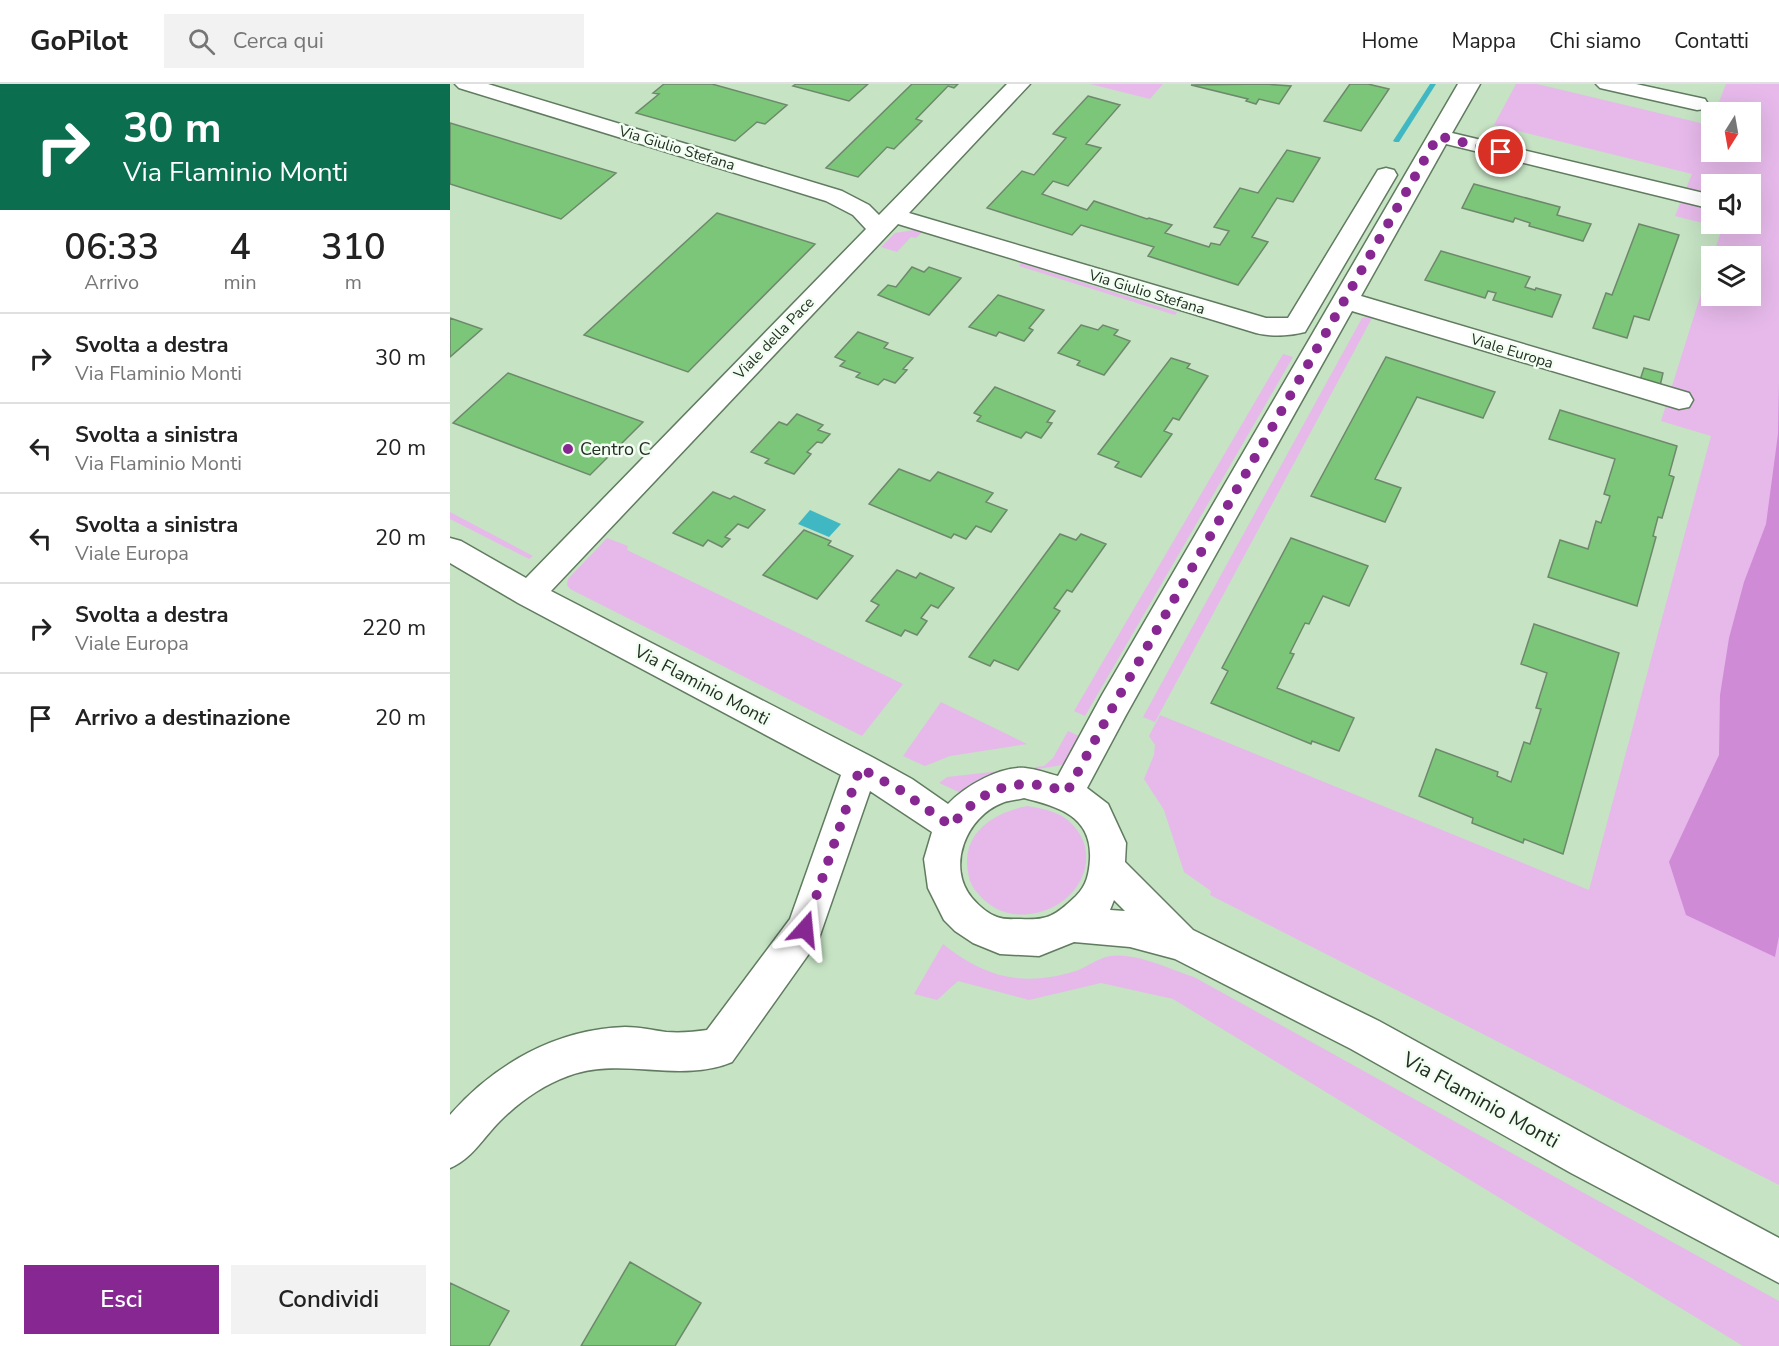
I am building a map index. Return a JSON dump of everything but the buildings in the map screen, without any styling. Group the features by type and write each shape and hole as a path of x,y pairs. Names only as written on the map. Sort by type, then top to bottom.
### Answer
{"street":[{"name":"Via Giulio Stefana","path":"466,84 834,196 885,222 1265,327 1296,326 1386,175"},
{"name":"Viale della Pace","path":"529,594 1019,84"},
{"path":"1067,792 1114,705 1469,84"},
{"path":"1607,84 1697,104"},
{"path":"1438,136 1701,199"},
{"name":"Viale Europa","path":"1345,300 1679,400"},
{"name":"Via Flaminio Monti","path":"450,549 529,594 900,790 951,826"},
{"path":"450,1147 467,1126 512,1083 553,1059 594,1048 628,1047 676,1052 718,1048 805,929 860,768"},
{"name":"Via Flaminio Monti","path":"1024,783 1047,785 1067,792 1084,802 1097,816 1106,833 1110,852 1110,871 1103,891 1091,909 1073,924 1050,935 1025,939 1000,936 977,926 959,911 947,892 941,870 943,848 951,826 982,796 1002,787 1024,783"},
{"name":"Via Flaminio Monti","path":"1110,871 1181,943"},
{"name":"Via Flaminio Monti","path":"1073,924 1130,929 1181,943 1365,1035 1586,1158 1779,1261"}],"shaded area":[{"path":"1090,84 1163,84 1150,99"},
{"path":"1516,84 1537,84 1701,123 1701,162 1761,162 1761,102 1719,102 1726,84 1779,84 1779,1185 1210,895 1211,891 1184,872 1164,810 1144,779 1154,755 1155,745 1149,736 1160,715 1589,890 1711,436 1661,421 1701,294 1701,306 1761,306 1761,246 1716,246 1720,234 1761,234 1761,174 1701,174 1701,223 1675,216 1692,174 1494,125"},
{"path":"914,230 922,232 916,238 911,237 897,252 881,247 895,233"},
{"path":"1021,263 1177,312 1175,315 1019,266"},
{"path":"1362,318 1372,318 1155,722 1143,717"},
{"path":"1283,354 1293,357 1085,716 1074,711"},
{"path":"1779,383 1779,936 1775,957 1686,915 1669,862 1719,755 1720,695 1729,638 1744,582 1766,524 1778,434"},
{"path":"450,512 533,556 529,559 450,519"},
{"path":"607,538 628,546 627,550 903,684 862,736 570,589 567,585 568,579"},
{"path":"941,702 1027,744 950,756 925,766 903,756"},
{"path":"1068,731 1088,740 1068,764 1032,770 959,792 939,783 947,777 1044,766 1053,758"},
{"path":"1027,806 1062,816 1076,829 1084,844 1086,859 1083,874 1075,889 1064,901 1048,909 1022,915 999,910 986,902 971,884 967,864 972,841 985,824 1005,813"},
{"path":"943,944 974,965 1005,976 1039,978 1057,976 1076,971 1106,957 1120,955 1152,962 1194,977 1779,1301 1779,1346 1743,1346 1173,999 1101,983 1029,1000 958,981 937,1000 914,994"}],"water":[{"path":"810,510 841,524 829,537 798,524"}],"waterway":[{"path":"1397,141 1433,84"}],"place":[{"name":"Centro C","path":"568,449"}],"route":[{"path":"805,929 860,768 900,790 951,826 982,796 1002,787 1024,783 1047,785 1067,792 1114,705 1438,136 1501,152"}]}
